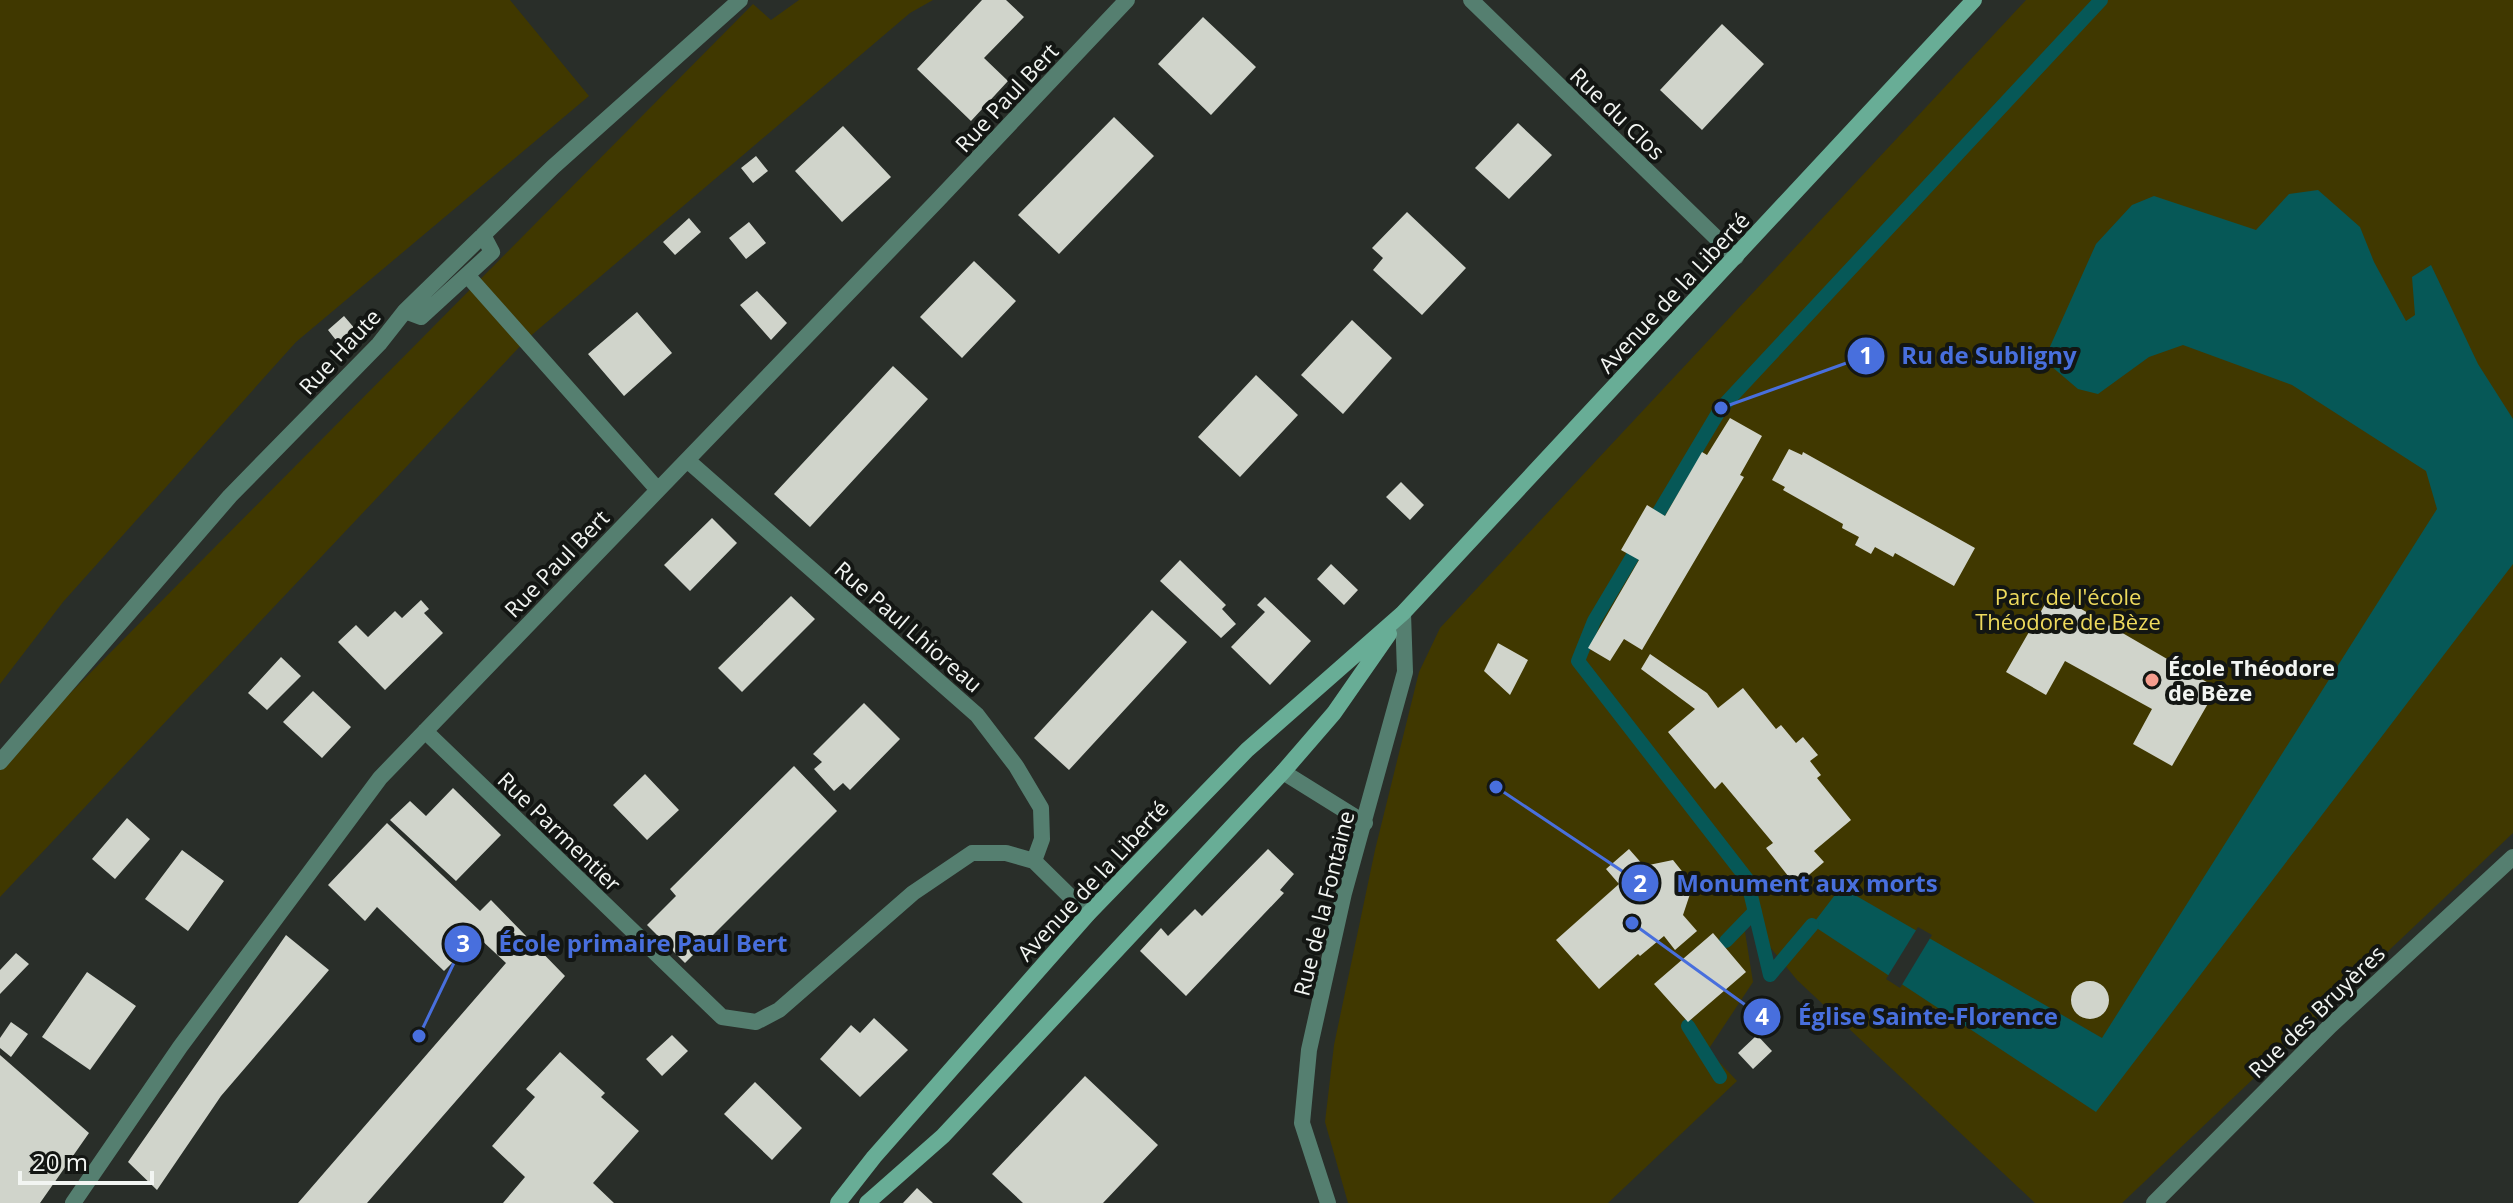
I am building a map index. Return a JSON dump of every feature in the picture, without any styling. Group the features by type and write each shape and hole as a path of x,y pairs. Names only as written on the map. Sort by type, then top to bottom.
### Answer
{"main road":[{"name":"Avenue de la Liberté","path":"838,1203 884,1145 1088,914 1247,750 1403,613 1974,0"},
{"name":"Avenue de la Liberté","path":"867,1203 943,1136 1283,772 1334,713 1403,613"}],"street":[{"name":"Rue Haute","path":"0,762 230,496 379,344 405,311 553,167 740,0"},
{"name":"Rue Paul Bert","path":"73,1203 180,1047 380,778 1127,0"},
{"name":"Rue du Clos","path":"1471,0 1736,257"},
{"path":"405,311 421,317 492,252 483,235"},
{"path":"467,275 658,490"},
{"name":"Rue Paul Lhioreau","path":"687,460 977,715 1016,766 1041,808 1042,839 1034,861"},
{"name":"Rue de la Fontaine","path":"1328,1203 1302,1123 1309,1050 1344,893 1405,672 1403,613"},
{"name":"Rue Parmentier","path":"425,731 722,1017 738,1021 756,1022 779,1010 913,893 972,853 1006,853 1034,861"},
{"path":"1283,772 1365,823"},
{"name":"Rue des Bruyères","path":"2154,1203 2330,1026 2513,857"},
{"path":"1034,861 1088,914"}],"green space":[{"path":"0,0 510,0 589,96 296,342 63,602 0,684"},
{"path":"799,0 933,0 910,13 527,339 0,897 0,764 753,4 771,20"},
{"name":"Parc de l'école Théodore de Bèze","path":"2026,0 2513,0 2513,833 2122,1203 2035,1203 1797,980 1742,913 1753,982 1708,1050 1737,1081 1608,1203 1348,1203 1325,1122 1334,1045 1375,850 1419,672 1440,628"}],"water":[{"path":"2318,190 2360,227 2374,262 2406,321 2415,315 2412,277 2431,265 2478,364 2513,419 2513,564 2096,1112 1812,925 1841,887 2102,1038 2437,509 2426,471 2292,385 2183,345 2149,357 2098,394 2078,389 2044,360 2096,244 2132,205 2154,196 2256,230 2289,194"}],"pier":[{"path":"1918,927 1932,935 1900,988 1886,979"}],"building":[{"path":"982,0 1006,0 1024,17 984,58 1008,81 971,121 917,69"},
{"path":"1203,17 1256,67 1211,115 1158,64"},
{"path":"1722,24 1764,64 1702,130 1660,90"},
{"path":"1114,117 1154,156 1059,254 1018,215"},
{"path":"1518,123 1552,155 1509,199 1475,168"},
{"path":"843,126 891,177 842,222 795,171"},
{"path":"756,156 768,171 753,183 741,168"},
{"path":"1407,212 1466,268 1422,315 1373,270 1383,258 1372,248"},
{"path":"689,218 701,232 675,255 663,242"},
{"path":"749,222 766,243 746,259 729,238"},
{"path":"974,261 1016,301 962,358 920,317"},
{"path":"757,291 787,323 771,340 740,305"},
{"path":"637,312 672,353 624,396 588,354"},
{"path":"344,316 362,337 346,353 328,330"},
{"path":"1352,320 1392,358 1343,414 1301,375"},
{"path":"893,366 928,399 810,527 774,494"},
{"path":"1256,375 1298,415 1240,477 1198,437"},
{"path":"1730,418 1762,436 1740,475 1744,477 1642,650 1624,639 1610,661 1588,648 1639,560 1621,550 1647,505 1665,516 1702,452 1707,455"},
{"path":"1789,449 1802,455 1803,452 1975,548 1954,586 1895,553 1893,557 1875,547 1871,554 1855,545 1859,537 1842,528 1843,524 1783,490 1785,487 1772,480"},
{"path":"1401,482 1424,505 1410,520 1386,497"},
{"path":"712,518 737,543 690,591 664,565"},
{"path":"1180,560 1226,605 1222,609 1236,624 1221,638 1160,581"},
{"path":"1331,564 1358,590 1344,605 1317,579"},
{"name":"École Théodore de Bèze","path":"2052,592 2217,688 2172,766 2133,744 2152,709 2065,661 2046,695 2006,672"},
{"path":"791,596 815,619 742,692 718,668"},
{"path":"1265,597 1311,641 1270,685 1231,647 1265,612 1257,605"},
{"path":"421,600 429,609 424,613 443,633 385,690 338,642 356,625 368,637 395,611 402,618"},
{"path":"1152,610 1187,642 1069,770 1034,738"},
{"path":"1498,643 1528,660 1510,695 1484,671"},
{"path":"1650,654 1707,693 1718,708 1743,688 1776,729 1781,725 1796,743 1803,737 1818,755 1810,761 1821,775 1817,778 1851,820 1814,851 1824,862 1796,886 1766,848 1773,843 1722,782 1715,789 1668,732 1695,709 1641,669"},
{"path":"281,657 301,676 267,710 248,693"},
{"path":"313,691 351,727 322,758 283,722"},
{"path":"864,703 900,739 850,790 843,783 834,791 814,769 822,762 813,754"},
{"path":"794,766 837,811 685,963 647,925 676,896 670,889"},
{"path":"645,774 679,810 647,840 613,805"},
{"path":"453,788 501,835 456,881 390,820 410,801 426,816"},
{"path":"127,818 150,839 115,879 92,859"},
{"path":"387,823 480,911 491,900 565,976 367,1203 298,1203 506,963 478,937 444,971 377,907 365,921 328,885"},
{"path":"1268,849 1294,874 1280,890 1284,893 1186,996 1140,951 1161,928 1168,936 1195,909 1202,916"},
{"path":"1629,849 1644,866 1673,860 1693,885 1683,915 1697,931 1675,950 1664,936 1640,956 1638,954 1599,989 1556,940 1619,884 1606,869"},
{"path":"182,850 224,881 188,931 145,899"},
{"path":"1713,933 1746,972 1688,1022 1654,984"},
{"path":"286,935 329,970 221,1096 157,1190 128,1162"},
{"path":"16,953 29,964 0,994 0,970"},
{"path":"87,972 136,1006 90,1070 42,1037"},
{"path":"2090,981 2104,986 2109,1000 2104,1014 2090,1019 2076,1014 2071,1000 2076,986"},
{"path":"874,1018 908,1050 860,1097 820,1059 851,1025 860,1033"},
{"path":"11,1022 28,1034 11,1057 0,1048 0,1038"},
{"path":"672,1035 688,1051 662,1076 646,1059"},
{"path":"1757,1035 1772,1051 1753,1069 1738,1053"},
{"path":"560,1052 605,1093 601,1097 639,1131 593,1183 614,1203 503,1203 525,1177 492,1146 535,1097 526,1089"},
{"path":"0,1055 89,1133 40,1203 0,1203"},
{"path":"1085,1076 1158,1145 1103,1203 1023,1203 992,1174"},
{"path":"755,1082 802,1128 772,1160 724,1114"},
{"path":"917,1188 933,1203 903,1203"}],"waterway":[{"path":"1770,975 1747,879 1578,661 1594,621 1721,408 2101,0"},
{"path":"1726,941 1755,911"},
{"path":"1770,975 1812,925"},
{"path":"1688,1026 1720,1077"}],"place":[{"name":"Ru de Subligny","path":"1721,408"},
{"name":"École Théodore de Bèze","path":"2152,680"},
{"name":"Monument aux morts","path":"1496,787"},
{"name":"Église Sainte-Florence","path":"1632,923"},
{"name":"École primaire Paul Bert","path":"419,1036"}]}
